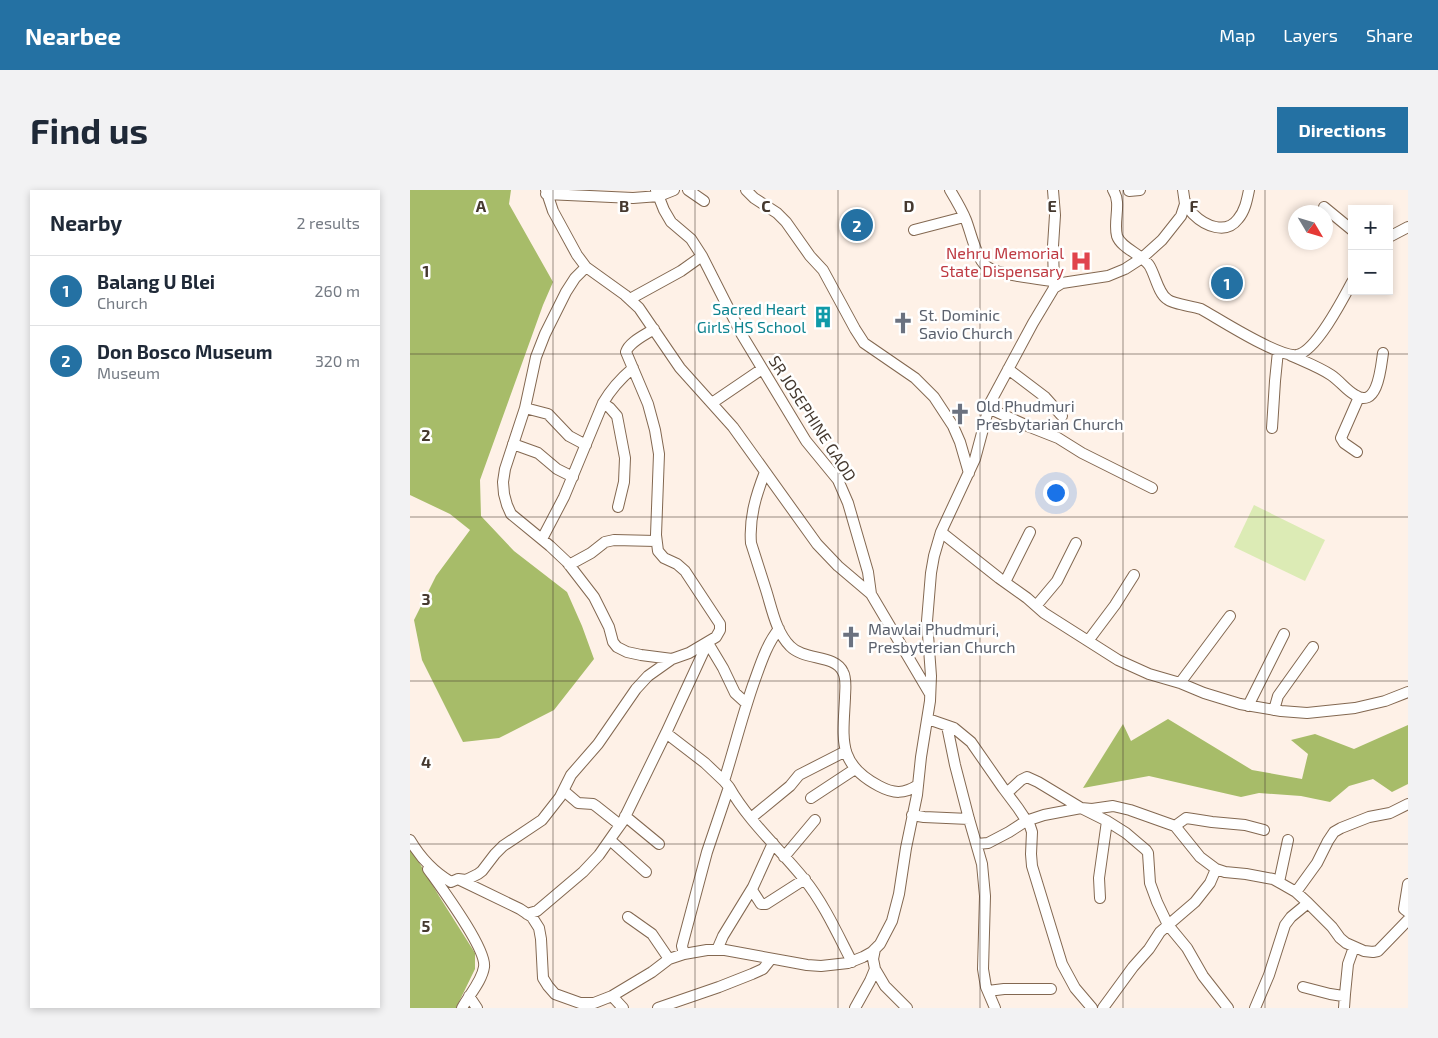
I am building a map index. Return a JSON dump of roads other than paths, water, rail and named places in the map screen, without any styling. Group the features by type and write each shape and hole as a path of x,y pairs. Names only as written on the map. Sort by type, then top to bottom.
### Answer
{"street":[{"path":"674,190 633,198 546,192 553,211 586,267 630,299 639,308 680,368 733,428 761,464 817,544 838,566 871,594"},
{"path":"688,190 704,201"},
{"path":"746,190 786,222 810,256 823,270 854,329 864,343 915,378 934,397 953,426 969,472"},
{"path":"950,190 964,217 980,259 985,265 990,269 1053,285 1108,276 1125,269 1142,258 1173,227 1184,210 1183,190"},
{"path":"458,879 532,917 538,928 541,940 543,978 555,994 580,1003 594,1002 612,996 652,972 669,959 684,954 718,950 807,965 834,965 852,962 863,957 880,944 889,928 897,903 928,719 932,676 927,621 931,573 938,541 975,459 988,408 1053,285 1055,215 1053,190"},
{"path":"1113,190 1117,200 1116,229 1118,237 1121,243 1149,265 1166,299 1201,309 1260,342 1331,375 1355,396 1359,397 1367,398 1375,389 1380,376 1383,353"},
{"path":"1184,201 1192,214 1203,222 1218,228 1225,228 1232,226 1238,220 1243,211 1249,190"},
{"name":"SR JOSEPHINE GAOD","path":"657,193 671,222 691,239 702,256 762,369 806,441 838,480 848,503 868,572 871,594 931,694"},
{"path":"1333,214 1348,227"},
{"path":"914,230 964,217"},
{"path":"1393,235 1408,227"},
{"path":"630,299 681,271 702,256"},
{"path":"586,267 570,285 545,334 536,357 503,482 507,505 511,514 542,539 569,565 594,597 618,647 627,652 672,659"},
{"path":"1283,353 1297,355 1305,352 1312,345 1348,289"},
{"path":"417,852 443,877 451,882 458,879 466,880 482,871 503,846 542,820 550,812 564,791 571,775 598,744 636,689 648,676 672,659 708,643 719,634 720,624 685,571 662,556 658,551 656,541 659,454 656,430 648,404 626,352 627,348 654,329"},
{"path":"1272,428 1275,381 1283,353"},
{"path":"542,539 573,477 603,403 619,380 632,368"},
{"path":"712,404 762,369"},
{"path":"1008,369 1045,397 1062,416"},
{"path":"1357,452 1344,443 1341,434 1359,397"},
{"path":"603,403 617,416 624,458 624,482 618,507"},
{"path":"524,408 548,414 569,436 586,445"},
{"path":"988,408 1030,428 1058,438 1082,453 1152,488"},
{"path":"513,444 538,453 557,469 573,477"},
{"path":"765,472 753,507 750,543 783,638 795,652 835,663 840,666 844,673 846,688 844,719 846,751 855,769 868,780 889,791 909,791 918,786"},
{"path":"941,532 1044,613 1118,660 1149,674 1180,683 1204,693 1248,706 1307,713 1355,708 1385,701 1408,692"},
{"path":"1005,582 1030,532"},
{"path":"569,565 594,551 600,544 605,542 614,540 656,541"},
{"path":"1036,606 1057,581 1076,543"},
{"path":"1088,641 1115,605 1134,575"},
{"path":"1180,683 1230,616"},
{"path":"684,954 682,946 687,925 746,704 768,646 779,629"},
{"path":"1248,706 1284,634"},
{"path":"708,643 735,693 746,704"},
{"path":"527,914 537,911 583,872 610,840 622,821 666,733 708,643"},
{"path":"1274,710 1278,696 1313,647"},
{"path":"928,719 959,732 971,742 1026,820 1032,832 1032,866 1062,964 1076,988 1092,1008"},
{"path":"946,726 968,819 982,864 985,889 982,959 984,980 995,1008"},
{"path":"666,733 704,763 726,784 750,818 804,879 852,962"},
{"path":"750,818 790,786 800,775 846,751"},
{"path":"810,798 855,769"},
{"path":"1007,793 1027,777 1107,821 1126,833 1146,850 1148,853 1150,883 1156,902 1168,925 1187,948 1203,976 1228,1008"},
{"path":"564,791 578,803 593,804 659,844"},
{"path":"1296,892 1317,863 1334,832 1369,816 1390,814 1408,804"},
{"path":"976,844 988,843 1000,838 1026,820 1081,808 1092,809 1113,806 1175,826 1200,857 1216,869 1273,879 1279,882 1296,892 1308,903 1332,926 1340,938 1364,951 1378,951 1408,920"},
{"path":"912,815 968,819"},
{"path":"1175,826 1186,818 1245,825 1264,830"},
{"path":"784,857 815,820"},
{"path":"1100,898 1099,878 1107,821"},
{"path":"410,840 481,950 484,958 482,973 462,1008"},
{"path":"610,840 646,872"},
{"path":"1279,882 1288,840"},
{"path":"718,950 724,936 752,890 773,843"},
{"path":"1103,1008 1160,932 1194,902 1210,882 1216,869"},
{"path":"752,890 758,901 763,905 804,879"},
{"path":"1408,884 1404,909 1408,912"},
{"path":"1255,1008 1269,975 1285,925 1291,917 1308,903"},
{"path":"628,917 652,934 669,959"},
{"path":"1344,1008 1348,964 1354,947"},
{"path":"875,949 873,959 877,975 907,1008"},
{"path":"658,1008 752,974 763,969 771,959"},
{"path":"854,1008 870,981 874,969"},
{"path":"1304,987 1338,996 1345,994"},
{"path":"988,991 1051,989"},
{"path":"469,996 477,1008"},
{"path":"612,996 623,1008"}],"place":[{"name":"Don Bosco Museum","path":"857,225"},
{"name":"Nehru Memorial State Dispensary","path":"1081,261"},
{"name":"Balang U Blei","path":"1227,283"},
{"name":"Sacred Heart Girls HS School","path":"823,317"},
{"name":"St. Dominic Savio Church","path":"903,323"},
{"name":"Old Phudmuri Presbytarian Church","path":"960,414"},
{"name":"Mawlai Phudmuri, Presbyterian Church","path":"851,637"}]}
